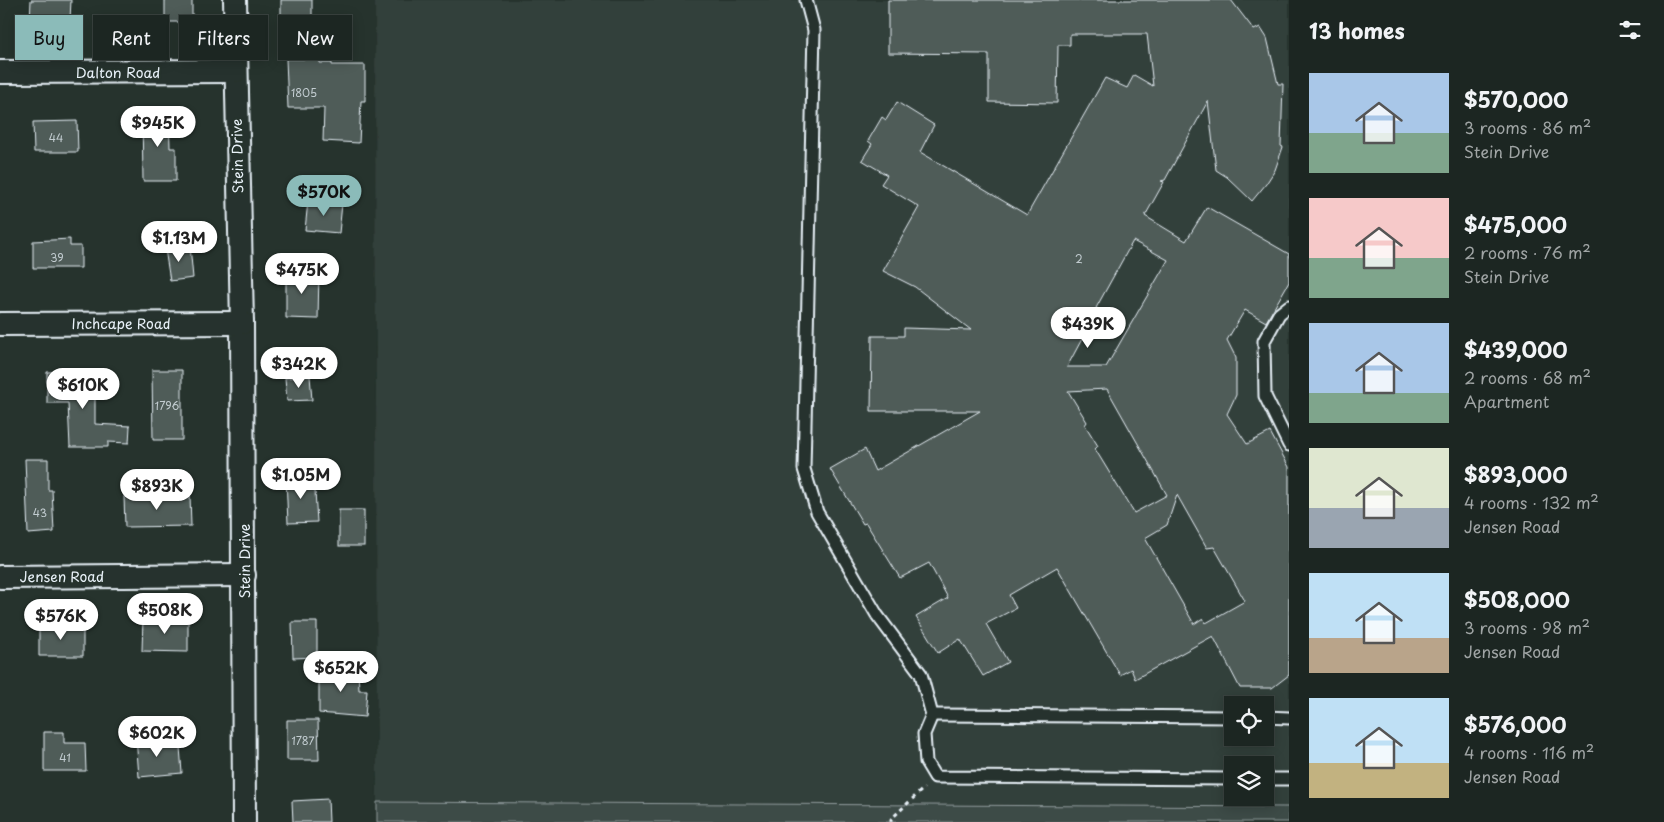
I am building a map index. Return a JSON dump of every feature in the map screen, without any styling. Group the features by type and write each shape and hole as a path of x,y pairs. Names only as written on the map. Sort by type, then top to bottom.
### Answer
{"street":[{"name":"Stein Drive","path":"235,0 235,71 242,323 244,822"},
{"name":"Dalton Road","path":"0,72 235,71"},
{"name":"Inchcape Road","path":"0,324 242,323"},
{"name":"Jensen Road","path":"0,577 244,575"}],"lane":[{"path":"806,0 814,30 804,469 817,512 876,615 921,674 932,715 924,734 926,762 935,777 1224,779"},
{"path":"1289,306 1279,314 1264,341 1265,396 1289,444"},
{"path":"932,715 1224,717"},
{"path":"1274,718 1289,718"},
{"path":"1274,779 1289,779"}],"path":[{"path":"891,822 891,819 935,777"}],"shaded area":[{"path":"375,0 1289,0 1289,807 377,802"},
{"path":"377,802 1289,807 1289,822 377,822"}],"building":[{"path":"31,0 71,0 70,15 30,15"},
{"path":"165,0 192,0 192,15 179,15 179,22 169,22 169,15 165,15"},
{"path":"281,0 312,0 312,15 281,15"},
{"path":"888,0 1231,0 1254,30 1260,27 1267,38 1278,84 1283,84 1281,146 1283,147 1275,170 1266,184 1252,201 1227,177 1216,170 1208,101 1165,180 1161,181 1164,182 1145,216 1186,241 1207,207 1289,254 1289,282 1266,322 1245,310 1227,340 1236,358 1236,395 1227,414 1247,444 1270,432 1289,467 1289,675 1272,688 1240,688 1213,636 1135,679 1131,669 1120,675 1057,567 1009,595 1016,608 986,624 1008,662 983,676 960,639 938,653 916,617 948,598 929,563 900,578 866,523 863,524 830,469 865,449 875,471 980,411 871,411 872,336 904,336 904,328 971,330 915,287 883,271 919,207 881,184 887,175 862,160 872,144 868,141 882,117 886,120 897,102 934,125 920,152 1027,215 1105,78 1127,88 1134,75 1153,86 1147,34 1070,34 1070,45 1058,45 1057,103 989,102 989,54 888,53","holes":["1133,241 1168,260 1106,367 1067,367 1098,309 1096,308","1107,389 1167,495 1134,513 1095,449 1098,446 1085,425 1087,422 1068,391","1177,495 1207,548 1214,547 1245,601 1206,623 1203,618 1194,624 1145,538 1167,525"]},
{"path":"286,60 320,60 320,63 332,63 332,65 365,65 365,101 361,101 359,143 323,141 324,108 288,108"},
{"path":"142,112 169,112 170,148 176,148 176,181 143,181"},
{"path":"77,121 78,152 34,152 33,122"},
{"path":"308,201 342,204 339,233 305,230"},
{"path":"70,239 70,246 81,246 81,268 33,268 33,241"},
{"path":"190,246 193,278 170,281 165,249"},
{"path":"286,271 319,272 318,319 286,318"},
{"path":"152,370 182,370 182,440 153,440"},
{"path":"47,372 95,372 95,424 130,426 129,443 108,442 108,447 70,447 68,403 47,403"},
{"path":"310,376 312,400 287,401 285,378"},
{"path":"25,459 48,459 48,490 52,490 54,532 28,534"},
{"path":"314,476 317,522 288,523 286,478"},
{"path":"190,495 191,526 125,527 124,496"},
{"path":"339,510 364,510 364,546 339,546"},
{"path":"143,619 188,619 188,652 142,651"},
{"path":"292,622 317,622 317,657 293,658"},
{"path":"39,626 83,627 83,656 39,656"},
{"path":"319,667 344,667 344,671 358,670 359,690 367,690 365,717 319,713"},
{"path":"287,720 318,720 319,760 287,760"},
{"path":"44,732 64,732 64,743 85,743 86,771 44,771"},
{"path":"160,736 161,748 180,747 182,773 139,777 136,737"},
{"path":"328,799 329,822 293,822 292,801"}]}
